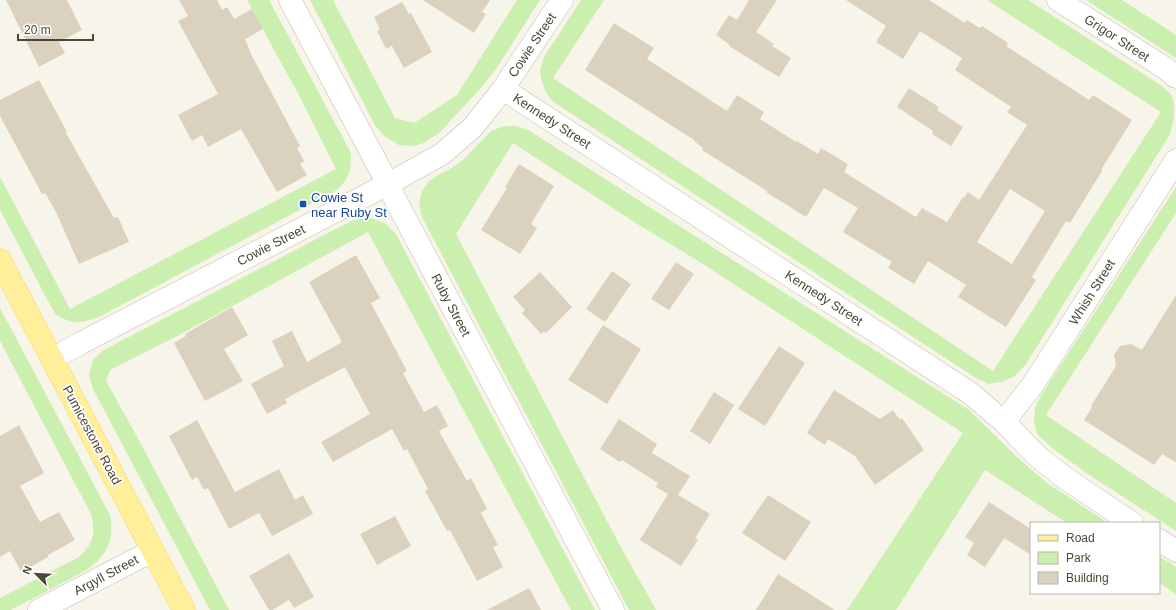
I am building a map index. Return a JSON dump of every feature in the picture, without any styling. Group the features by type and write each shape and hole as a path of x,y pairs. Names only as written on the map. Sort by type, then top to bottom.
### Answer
{"main road":[{"name":"Pumicestone Road","path":"0,260 184,610"}],"street":[{"name":"Ruby Street","path":"290,0 613,610"},
{"name":"Cowie Street","path":"52,359 388,184 442,154 473,127 503,89 562,0"},
{"name":"Grigor Street","path":"1058,0 1165,68 1176,77"},
{"name":"Kennedy Street","path":"503,89 970,393 1004,422 1038,457 1065,478 1131,522"},
{"name":"Whish Street","path":"1004,422 1034,383 1176,160"},
{"path":"1160,541 1176,551"},
{"name":"Argyll Street","path":"39,610 152,551"}],"green space":[{"path":"247,0 269,0 351,153 351,165 345,181 337,190 99,317 81,322 72,322 55,314 0,210 0,177 70,309 336,169 302,101"},
{"path":"310,0 333,0 395,118 414,123 457,95 517,0 540,0 496,69 479,90 439,133 424,143 412,146 399,145 384,136 375,125"},
{"path":"581,0 604,0 553,78 993,371 1161,112 987,0 1028,0 1162,86 1172,96 1174,116 1172,126 1169,136 1026,364 1015,376 1001,382 989,384 976,378 552,101 542,82 540,71 544,57"},
{"path":"1086,0 1122,0 1176,35 1176,58"},
{"path":"504,126 516,126 528,130 969,410 1019,459 1047,483 1106,522 1065,522 985,470 896,610 847,610 963,433 703,264 639,225 513,143 456,234 618,542 656,610 629,610 422,217 419,205 422,191 429,181 449,170 464,159 491,131"},
{"path":"1176,187 1176,213 1046,415 1176,503 1176,531 1088,474 1056,451 1038,435 1034,423 1035,408 1040,397"},
{"path":"368,217 385,223 396,234 595,610 571,610 368,232 181,334 110,370 106,381 229,610 210,610 93,389 89,374 93,360 102,351 351,221"},
{"path":"0,308 110,515 111,525 111,534 107,549 91,567 11,610 0,610 0,598 79,557 91,542 93,527 91,514 0,341"},
{"path":"1160,557 1176,567 1176,594 1160,584"}],"building":[{"path":"6,0 67,0 82,30 59,42 65,53 39,67"},
{"path":"179,0 217,0 222,10 227,7 234,19 252,9 263,29 245,39 252,56 300,146 297,148 304,161 300,164 307,175 277,192 241,129 208,147 202,135 192,141 178,115 218,94 178,21 188,16"},
{"path":"423,0 490,0 482,12 486,14 474,33"},
{"path":"749,0 777,0 756,32 774,44 772,46 791,58 779,77 729,46 730,45 716,35 729,15 737,20"},
{"path":"846,0 929,0 965,23 967,20 980,28 982,26 1008,43 1006,46 1089,100 1093,95 1132,120 1070,223 1066,221 1032,277 1036,280 1006,327 958,297 966,285 928,261 914,284 888,268 892,262 843,232 858,208 824,188 806,217 702,150 703,148 694,140 585,70 614,23 654,48 647,59 727,111 737,95 764,112 760,119 818,154 821,148 848,164 844,172 916,217 922,208 947,222 963,197 964,198 968,192 979,200 1027,125 1007,112 1011,107 955,70 962,58 920,31 903,59 876,42 886,26","holes":["1010,189 1045,211 1012,264 977,242"]},
{"path":"402,2 409,14 411,13 432,52 404,68 392,46 386,49 377,31 380,30 374,17"},
{"path":"39,80 67,132 66,133 114,218 118,217 129,242 79,264 56,212 45,193 42,194 0,116 0,100"},
{"path":"909,88 939,107 937,110 963,127 951,146 932,134 933,131 897,107"},
{"path":"519,164 554,186 531,224 537,228 520,254 481,230 507,188 505,187"},
{"path":"356,255 380,298 371,303 407,371 403,373 424,412 437,405 448,426 439,431 467,481 471,478 487,509 481,513 498,545 493,547 503,567 477,581 450,530 447,531 425,491 428,489 407,449 404,451 392,429 333,462 321,442 370,414 345,367 285,399 287,403 267,414 251,384 284,366 272,341 292,331 307,362 342,342 309,282"},
{"path":"676,262 694,274 669,310 651,299"},
{"path":"612,271 631,284 605,322 586,309"},
{"path":"540,272 572,307 546,333 544,331 541,334 522,313 525,310 513,297"},
{"path":"1176,295 1176,462 1162,454 1154,465 1084,420 1116,366 1114,355 1120,346 1131,344 1142,350"},
{"path":"232,307 248,335 224,349 243,381 205,401 174,343 186,336 185,334"},
{"path":"603,325 641,349 607,404 568,380"},
{"path":"779,346 805,363 765,426 738,409"},
{"path":"834,390 880,419 893,410 900,420 902,418 924,450 875,485 855,456 828,439 825,445 807,433"},
{"path":"714,392 734,405 710,444 690,431"},
{"path":"619,419 657,444 652,453 690,476 678,495 710,514 695,538 698,540 681,566 640,540 668,494 656,487 658,483 622,460 620,462 600,449"},
{"path":"197,420 235,492 279,469 295,500 303,495 313,514 272,536 259,513 229,529 208,488 204,490 197,477 192,480 169,436"},
{"path":"19,425 44,473 20,486 40,522 59,512 75,540 21,572 10,551 0,557 0,436"},
{"path":"768,495 811,522 785,561 742,533"},
{"path":"989,502 1030,528 1030,554 1004,538 985,567 967,555 974,543 965,537"},
{"path":"395,516 411,546 377,565 360,534"},
{"path":"289,553 314,597 294,608 289,600 272,610 269,610 249,576"},
{"path":"778,574 835,610 756,610"},
{"path":"529,588 541,610 487,610"}],"place":[{"name":"Cowie St near Ruby St","path":"303,204"}]}
